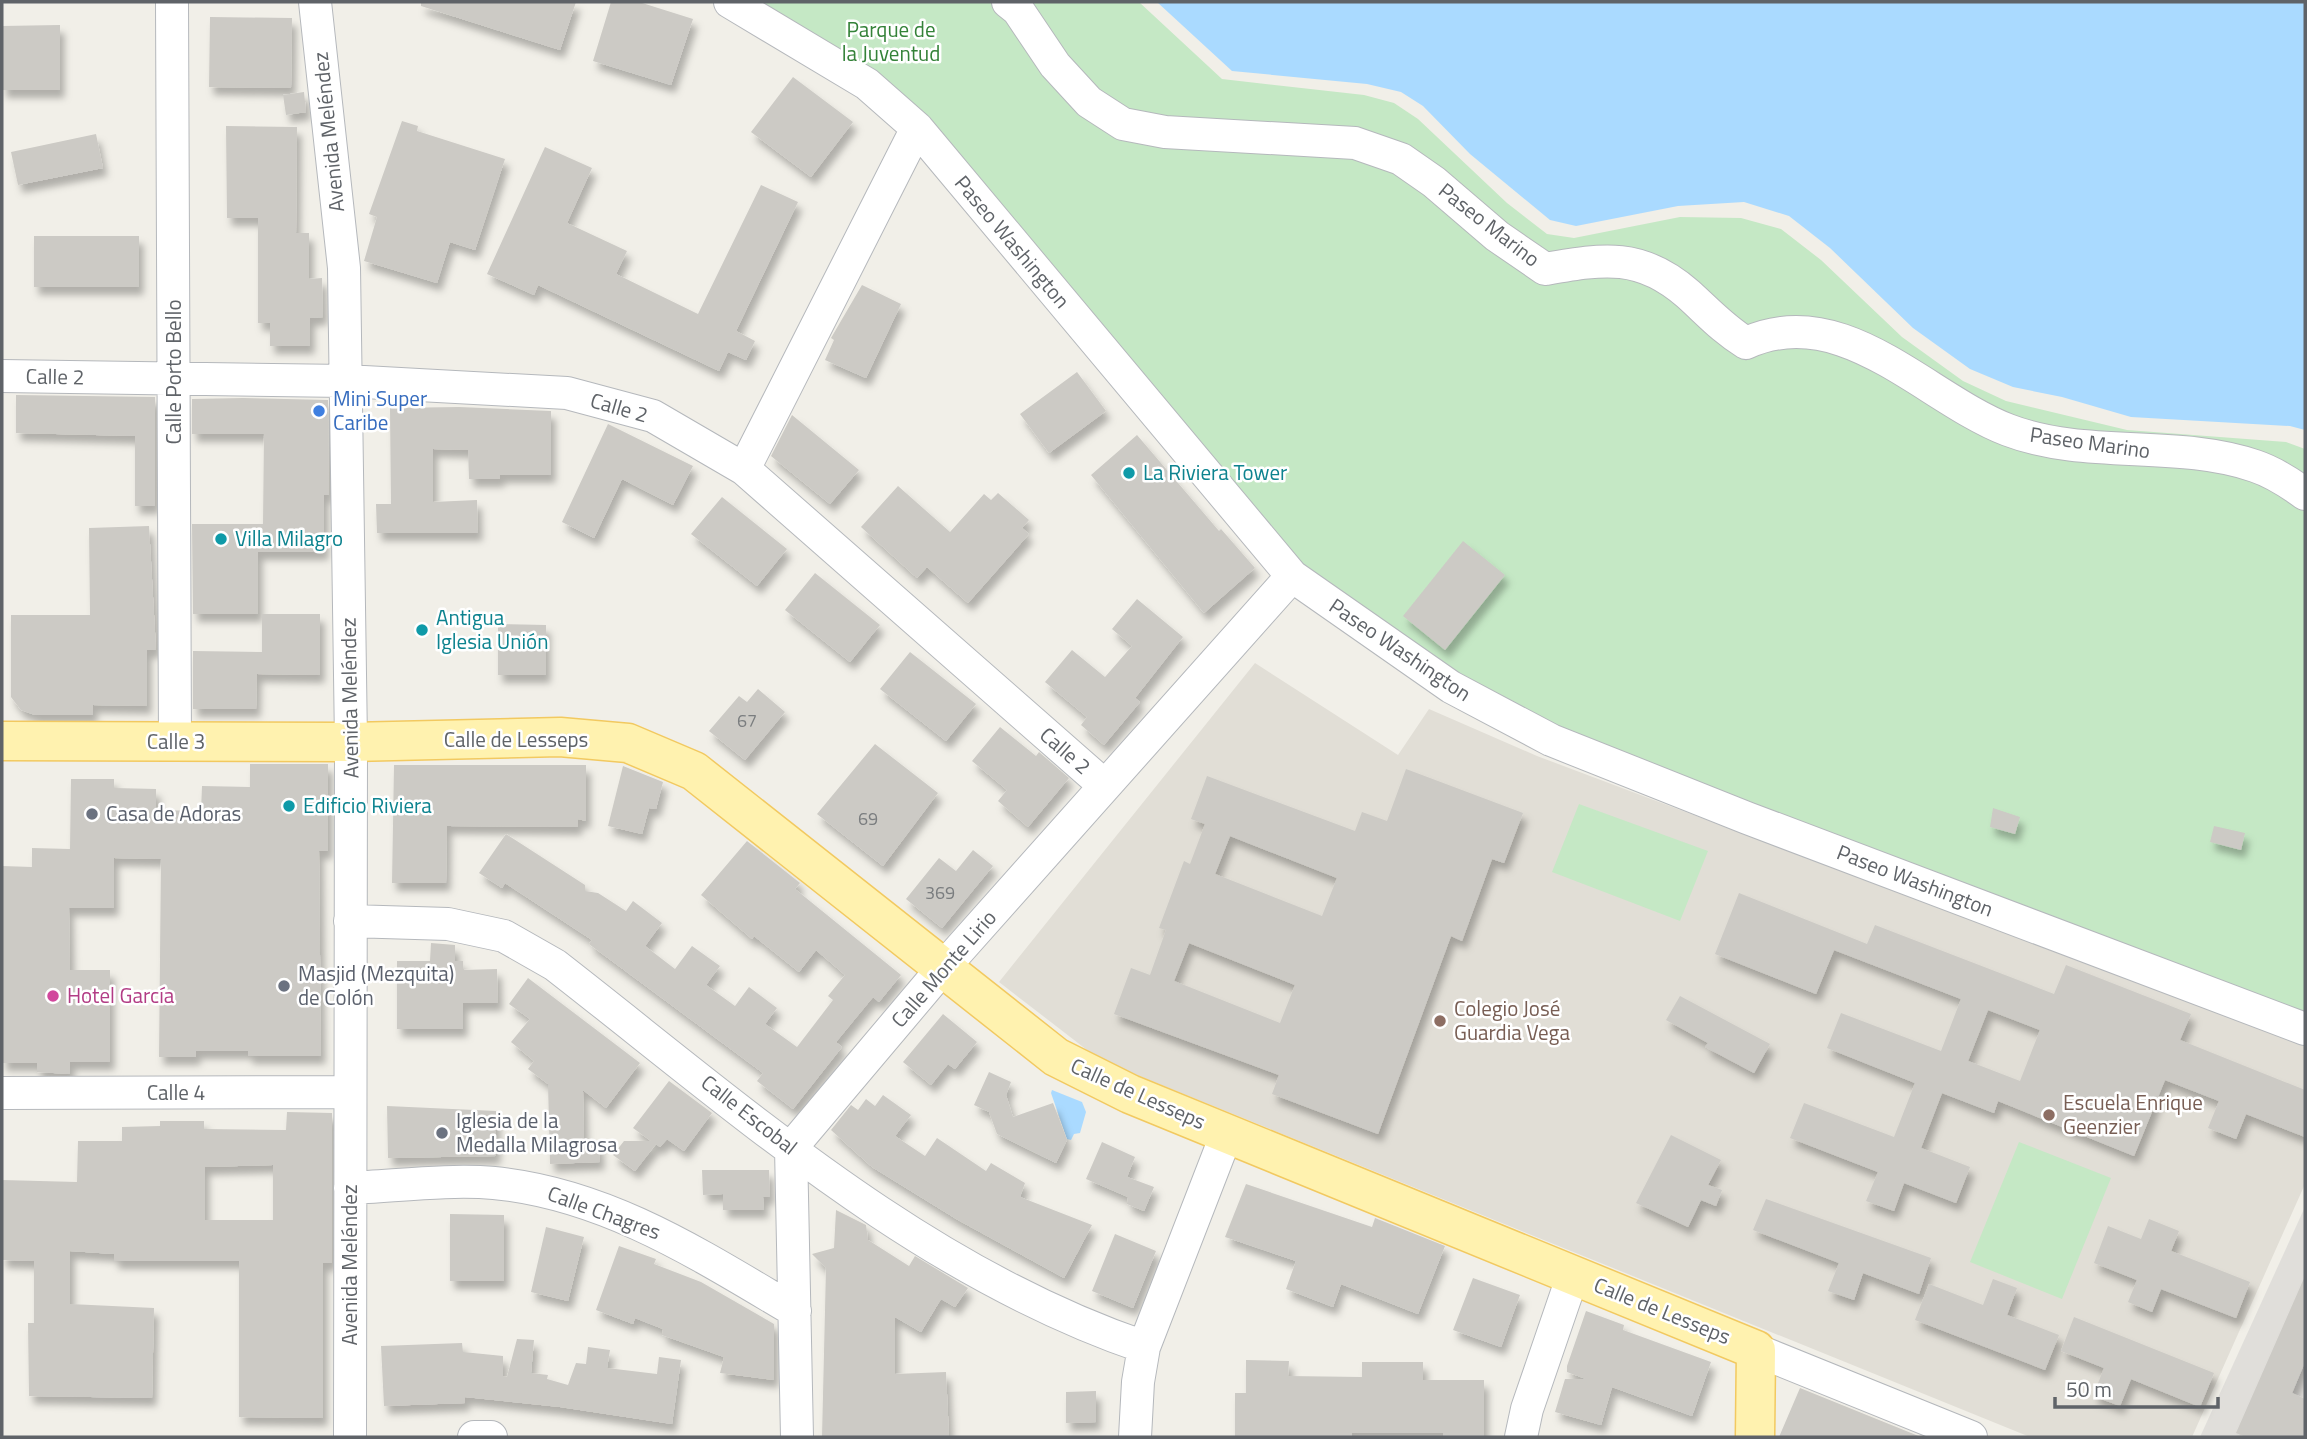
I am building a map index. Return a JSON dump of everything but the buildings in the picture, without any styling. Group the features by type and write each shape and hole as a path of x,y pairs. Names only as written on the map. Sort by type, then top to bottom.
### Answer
{"main road":[{"name":"Calle de Lesseps","path":"351,742 560,737 628,743 694,771 1056,1057 1130,1094 1756,1350"},
{"name":"Calle 3","path":"2,741 351,742"},
{"path":"1755,1437 1756,1350"}],"street":[{"name":"Calle Porto Bello","path":"172,2 175,742"},
{"name":"Avenida Meléndez","path":"315,2 344,268 351,742 350,1437"},
{"name":"Paseo Washington","path":"730,2 867,84 917,128 1292,576 1451,687 1551,740 1747,818 2305,1029"},
{"name":"Paseo Marino","path":"1008,2 1018,10 1055,65 1089,102 1123,124 1166,132 1355,143 1401,159 1434,182 1497,236 1545,269 1601,259 1652,268 1687,293 1721,328 1746,343 1763,335 1795,332 1823,335 1857,345 1895,365 1975,415 2010,431 2091,447 2227,458 2256,466 2305,495"},
{"path":"744,469 917,128"},
{"name":"Calle 2","path":"2,376 346,381 566,393 653,416 744,469 1105,786"},
{"name":"Calle Monte Lirio","path":"791,1148 942,969 1292,576"},
{"name":"Calle Escobal","path":"350,921 448,924 504,936 555,965 869,1205 974,1269 1087,1327 1144,1346"},
{"name":"Calle 4","path":"2,1093 350,1092"},
{"path":"1135,1437 1138,1382 1144,1346 1227,1133"},
{"path":"791,1148 797,1437"},
{"name":"Calle Chagres","path":"350,1188 492,1183 548,1191 608,1211 666,1235 795,1311"},
{"path":"1521,1437 1527,1409 1573,1275"},
{"name":"Calle de Lesseps","path":"1756,1350 1971,1437"},
{"path":"474,1437 491,1437"}],"shaded area":[{"path":"1255,663 1398,755 1429,709 1537,756 2305,1045 2305,1184 2192,1437 2030,1437 1100,1060 999,982"},
{"path":"2305,1207 2305,1437 2200,1437"}],"green space":[{"name":"Parque de la Juventud","path":"757,2 1139,2 1222,79 1364,95 1394,103 1418,119 1507,203 1547,234 1574,238 1680,217 1741,218 1781,229 1821,260 1902,337 1963,381 2006,401 2127,430 2286,442 2305,449 2305,1016 1553,728 1451,678 1298,564 906,102"},
{"path":"1579,804 1708,851 1680,921 1552,872"},
{"path":"2019,1142 2111,1178 2062,1299 1970,1262"}],"water":[{"path":"1157,2 2305,2 2305,430 2290,426 2131,417 2062,397 2013,387 1970,369 1913,328 1830,248 1789,216 1744,202 1678,206 1576,226 1550,220 1470,154 1423,106 1401,92 1367,84 1232,71"},
{"path":"1052,1090 1082,1102 1086,1112 1080,1133 1074,1134 1071,1140 1067,1139"}],"place":[{"name":"Mini Super Caribe","path":"319,411"},
{"name":"La Riviera Tower","path":"1129,473"},
{"name":"Villa Milagro","path":"221,539"},
{"name":"Antigua Iglesia Unión","path":"422,630"},
{"name":"Edificio Riviera","path":"289,806"},
{"name":"Casa de Adoras","path":"92,814"},
{"name":"Masjid (Mezquita) de Colón","path":"284,986"},
{"name":"Hotel García","path":"53,996"},
{"name":"Colegio José Guardia Vega","path":"1440,1021"},
{"name":"Escuela Enrique Geenzier","path":"2049,1115"},
{"name":"Iglesia de la Medalla Milagrosa","path":"442,1133"}]}
